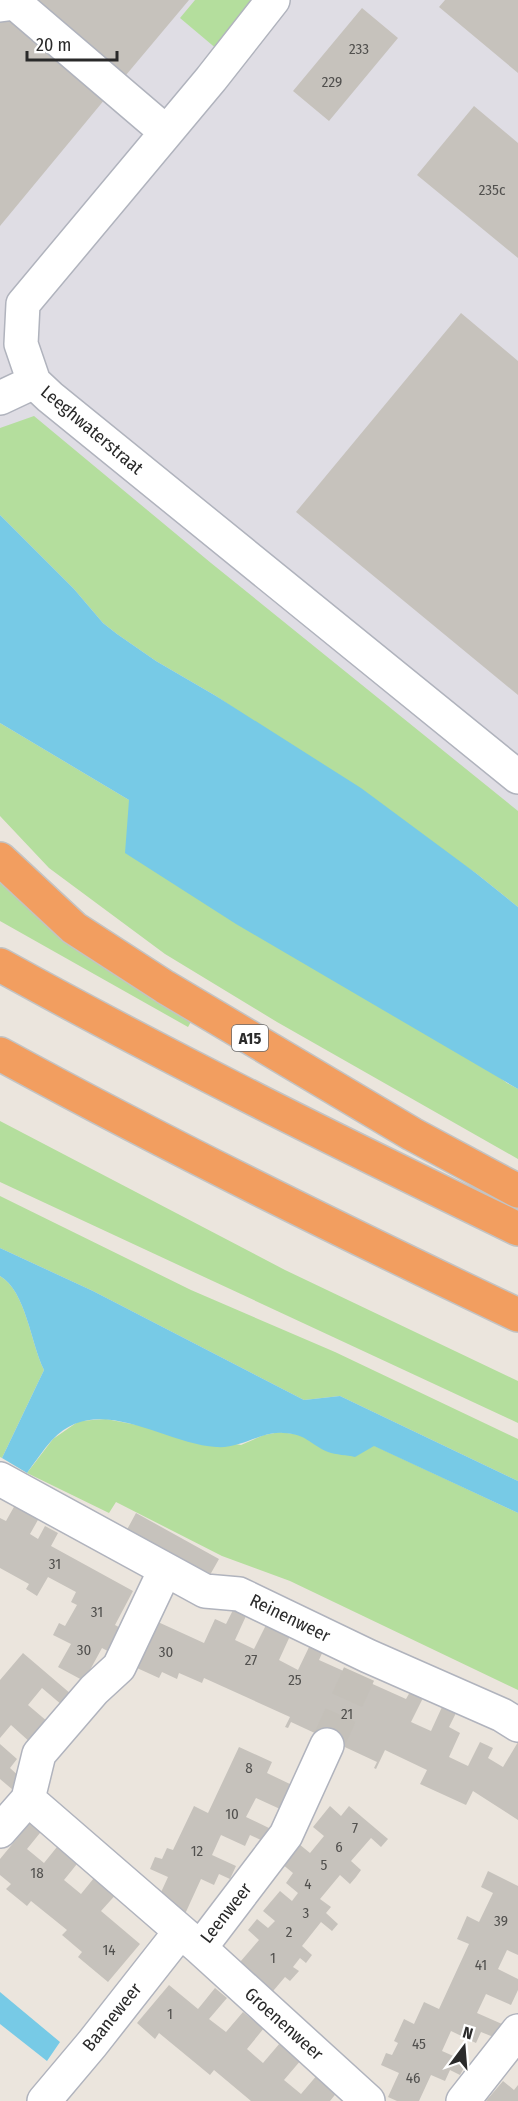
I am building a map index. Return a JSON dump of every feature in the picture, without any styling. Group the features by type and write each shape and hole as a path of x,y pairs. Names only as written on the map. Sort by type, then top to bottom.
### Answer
{"highway":[{"name":"A15","path":"0,859 74,928 165,987 412,1134 518,1191"},
{"path":"0,965 98,1019 299,1123 518,1229"},
{"path":"0,1054 160,1139 368,1244 518,1315"}],"street":[{"name":"Leeghwaterstraat","path":"273,0 23,304 21,344 34,382 60,405 518,777"},
{"path":"0,5 15,3 166,132"},
{"path":"0,398 34,382"},
{"name":"Reinenweer","path":"0,1479 205,1591 239,1594 364,1665 502,1715 518,1725"},
{"path":"0,1831 28,1799 39,1754 94,1690 119,1667 165,1570"},
{"name":"Leenweer","path":"28,1799 190,1940 286,1835 327,1745"},
{"name":"Baaneweer","path":"44,2101 92,2044 190,1940"},
{"name":"Groenenweer","path":"190,1940 368,2101"},
{"path":"463,2101 518,2031"}],"shaded area":[{"path":"0,0 518,0 518,859 0,453"}],"green space":[{"path":"195,0 260,0 218,50 180,18"},
{"path":"34,416 211,563 518,811 518,907 477,874 216,696 156,661 103,623 74,589 0,515 0,428"},
{"path":"0,723 129,800 518,1089 518,1159 277,1022 165,954 49,868 0,816"},
{"path":"0,881 192,1020 188,1027 0,921"},
{"path":"0,1121 285,1270 518,1381 518,1423 0,1182"},
{"path":"0,1196 191,1290 335,1352 518,1439 518,1481 340,1396 304,1400 93,1291 0,1248"},
{"path":"0,1276 9,1283 22,1305 44,1370 2,1458 0,1457"},
{"path":"106,1419 241,1445 264,1435 280,1432 301,1435 329,1452 373,1445 518,1513 518,1690 290,1581 222,1556 116,1502 109,1513 27,1473 53,1439 79,1421"}],"water":[{"path":"0,515 74,589 103,623 117,634 156,661 216,696 361,788 518,907 518,1089 236,924 125,853 129,800 0,723"},
{"path":"0,1248 93,1291 304,1400 340,1396 518,1481 518,1513 374,1446 355,1457 334,1454 303,1437 283,1433 275,1433 225,1447 216,1447 196,1444 131,1424 110,1420 90,1420 70,1426 52,1440 27,1473 2,1458 44,1370 22,1305 9,1283 0,1276"},
{"path":"0,1992 60,2042 47,2061 0,2024"}],"building":[{"path":"23,0 189,0 121,81"},
{"path":"445,0 518,0 518,73 439,7"},
{"path":"362,8 398,38 329,121 293,91"},
{"path":"15,14 110,93 0,226 0,15"},
{"path":"474,106 518,143 518,258 417,175"},
{"path":"461,313 518,361 518,695 296,512"},
{"path":"19,1498 43,1511 30,1534 38,1539 45,1526 58,1533 51,1546 133,1591 115,1625 128,1632 115,1655 102,1648 84,1681 58,1667 71,1644 53,1635 59,1623 65,1626 77,1605 71,1602 76,1592 48,1577 37,1596 26,1589 29,1584 0,1568 0,1518 6,1521"},
{"path":"136,1513 219,1559 206,1582 123,1537"},
{"path":"233,1610 246,1616 235,1640 254,1649 266,1625 290,1636 279,1660 298,1670 310,1645 323,1651 319,1660 406,1699 410,1692 423,1698 411,1722 431,1731 442,1707 456,1713 449,1727 460,1733 449,1757 468,1766 480,1742 493,1748 488,1758 503,1767 518,1742 518,1820 473,1791 466,1805 420,1784 427,1770 385,1750 376,1769 374,1768 377,1762 291,1722 288,1728 285,1727 290,1717 204,1678 202,1683 179,1673 177,1679 162,1672 159,1678 137,1668 158,1622 204,1643 215,1619 226,1624"},
{"path":"23,1653 71,1694 62,1705 42,1688 28,1705 48,1722 31,1743 11,1725 0,1738 0,1680"},
{"path":"0,1744 17,1759 10,1768 22,1779 13,1790 0,1779"},
{"path":"239,1747 272,1762 267,1773 292,1785 280,1809 256,1798 246,1817 271,1829 265,1842 250,1835 245,1846 221,1835 212,1855 236,1866 230,1879 219,1874 214,1885 201,1879 185,1914 157,1901 168,1877 150,1869 155,1857 162,1859 167,1848 173,1850 194,1806 208,1813"},
{"path":"330,1806 341,1816 349,1806 388,1839 381,1847 371,1838 351,1861 361,1870 356,1877 350,1884 340,1875 320,1899 331,1907 326,1913 338,1924 332,1931 321,1922 302,1946 312,1955 306,1963 300,1958 293,1967 299,1971 290,1981 285,1977 268,1997 234,1969 259,1940 248,1930 257,1919 268,1928 275,1921 263,1911 280,1891 292,1901 298,1893 286,1883 293,1873 282,1864 299,1844 310,1853 324,1836 313,1827"},
{"path":"33,1819 44,1828 27,1849 44,1863 61,1842 81,1859 64,1880 81,1894 98,1873 119,1891 101,1911 140,1944 108,1982 78,1957 82,1952 62,1935 67,1930 31,1901 27,1906 6,1889 11,1884 0,1875 0,1859"},
{"path":"488,1871 518,1886 518,1955 507,1950 498,1969 518,1979 518,1990 511,2005 486,1994 477,2013 502,2024 496,2038 481,2032 476,2043 451,2031 442,2051 467,2062 460,2075 450,2070 445,2081 431,2075 419,2101 397,2101 388,2097 399,2073 381,2065 386,2053 392,2055 398,2043 394,2041 404,2019 414,2024 424,2002 439,2009 469,1944 457,1939 467,1916 479,1922 493,1893 481,1887"},
{"path":"169,1985 198,2009 215,1988 227,1998 209,2019 226,2032 243,2012 264,2028 247,2049 263,2063 280,2043 301,2060 284,2080 301,2094 318,2074 338,2091 330,2101 251,2101 214,2070 210,2075 159,2033 155,2039 137,2023"},
{"path":"503,2081 514,2090 518,2085 518,2101 486,2101"}],"tunnel":[{"path":"327,1745 359,1674"}]}
